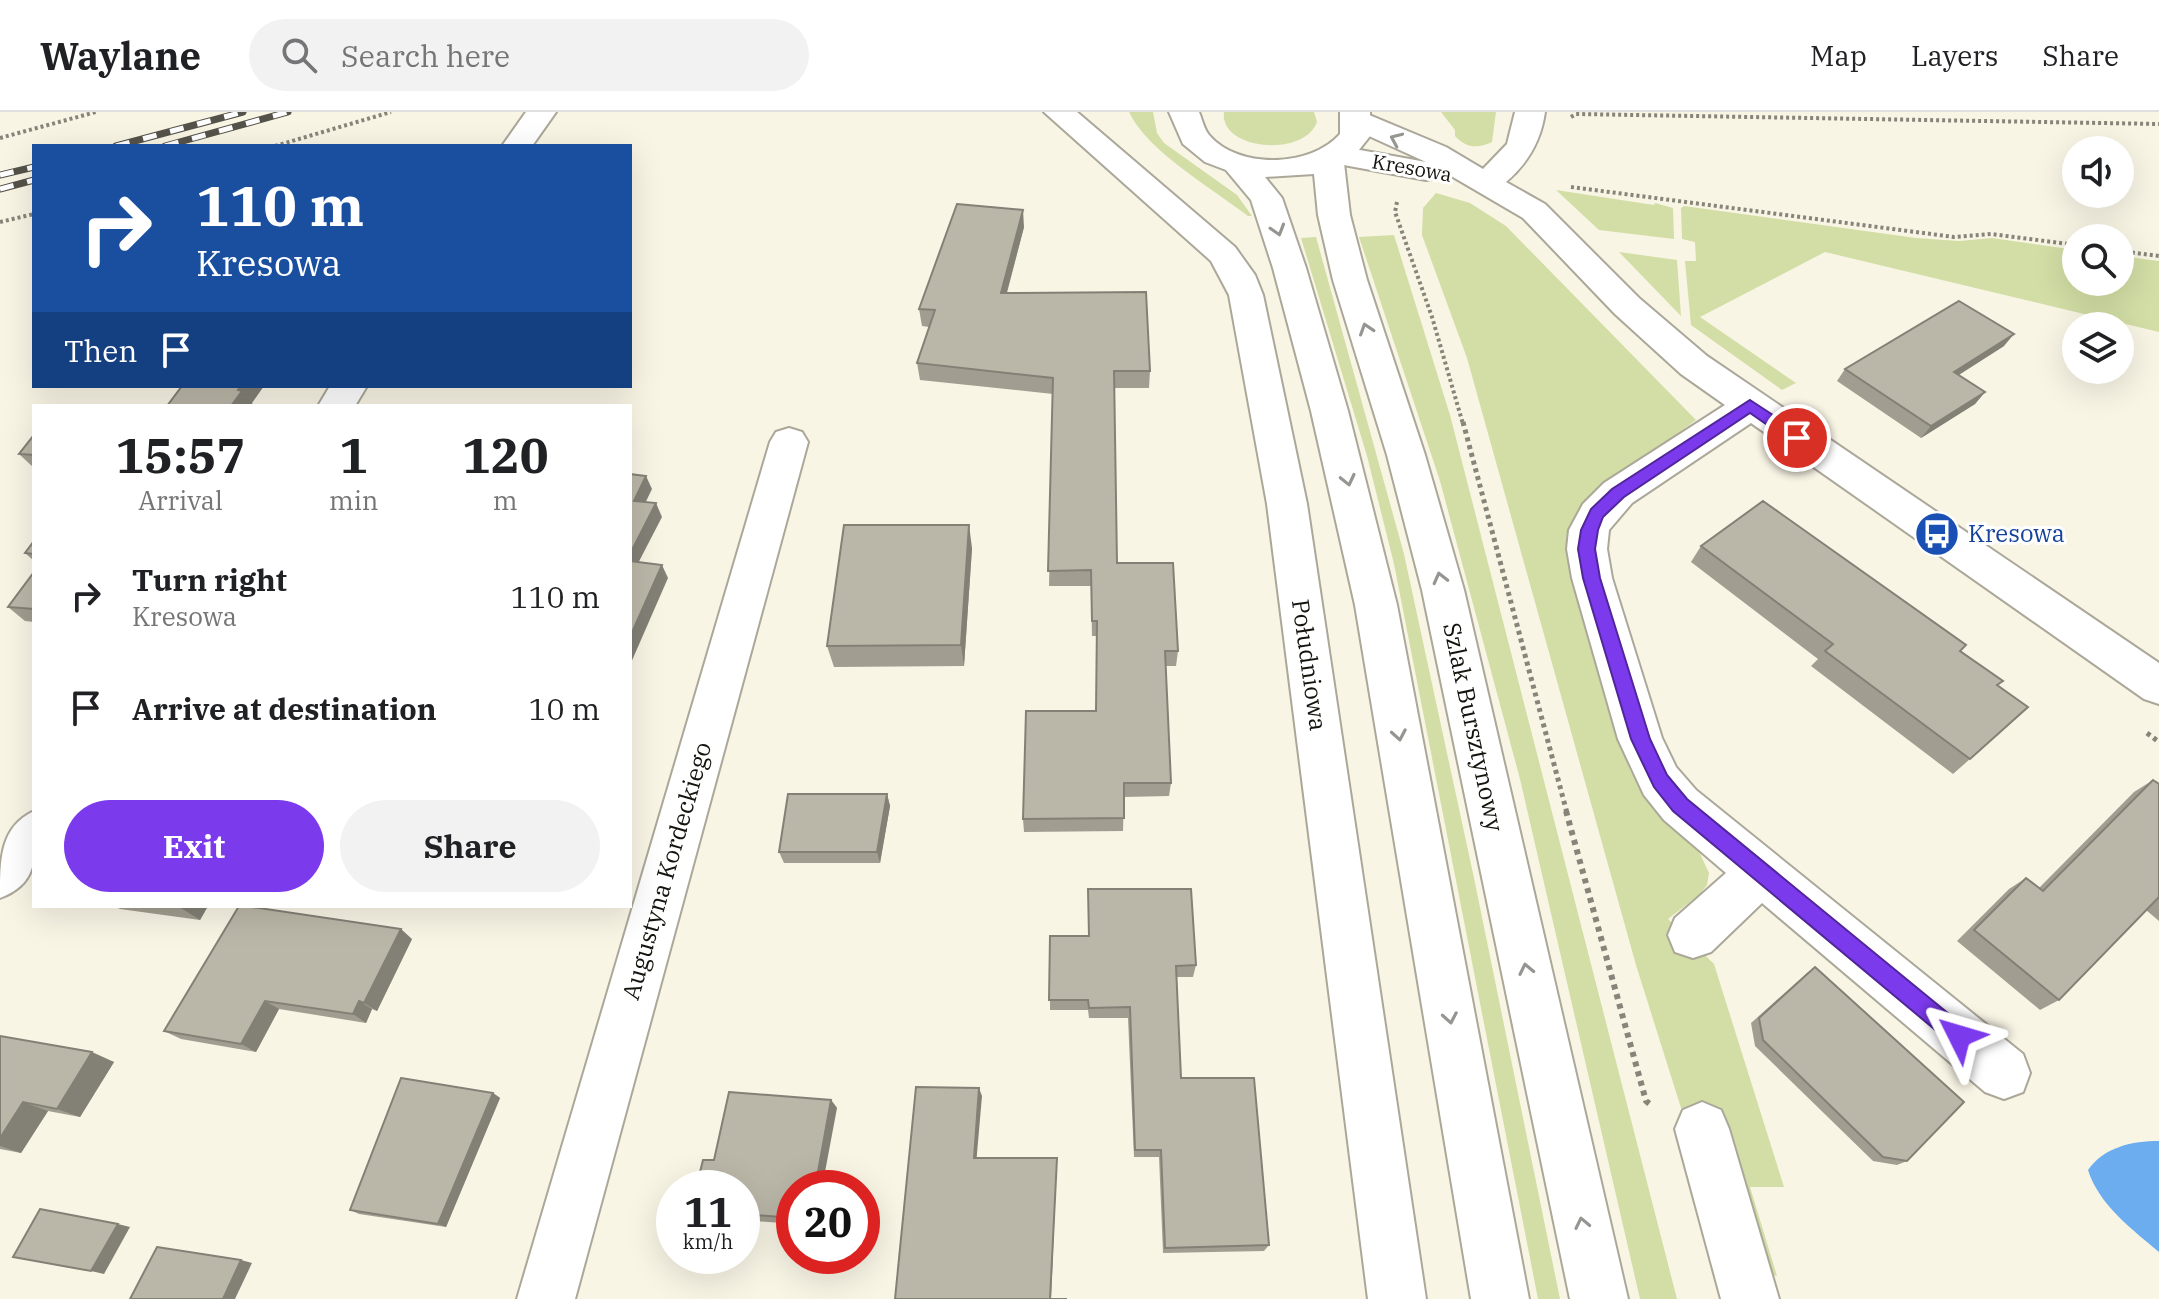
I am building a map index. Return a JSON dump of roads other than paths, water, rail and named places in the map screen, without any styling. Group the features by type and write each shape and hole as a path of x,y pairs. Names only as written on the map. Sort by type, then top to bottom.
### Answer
{"street":[{"path":"518,144 541,112"},
{"name":"Południowa","path":"1059,112 1215,245 1238,275 1246,295 1287,504 1397,1299"},
{"path":"1184,112 1186,129 1197,143 1213,155 1238,164 1284,170 1333,158 1350,145 1358,132 1357,116"},
{"path":"1485,182 1508,164 1523,145 1530,112"},
{"name":"Kresowa","path":"1357,116 1435,154 1534,211 1659,336 1750,406 2159,686"},
{"name":"Kresowa","path":"1333,158 1485,182"},
{"name":"Szlak Bursztynowy","path":"1333,158 1334,215 1350,280 1413,480 1443,590 1599,1299"},
{"path":"1238,164 1266,198 1275,220 1358,526 1376,605 1500,1299"},
{"path":"1750,406 1618,493 1597,514 1589,530 1587,549 1614,658 1640,739 1660,781 1680,805 2004,1073"},
{"name":"Augustyna Kordeckiego","path":"546,1299 789,442"},
{"path":"0,876 32,835"},
{"path":"1693,935 1761,872"},
{"path":"1680,1120 1750,1299"}],"water":[{"path":"2159,1141 2159,1252 2108,1205 2088,1170 2102,1156 2119,1147"}],"railway":[{"path":"123,144 243,112"},
{"path":"172,144 288,112"},
{"path":"0,175 32,167"},
{"path":"0,189 32,181"}],"place":[{"name":"Kresowa","path":"1937,534"}]}
